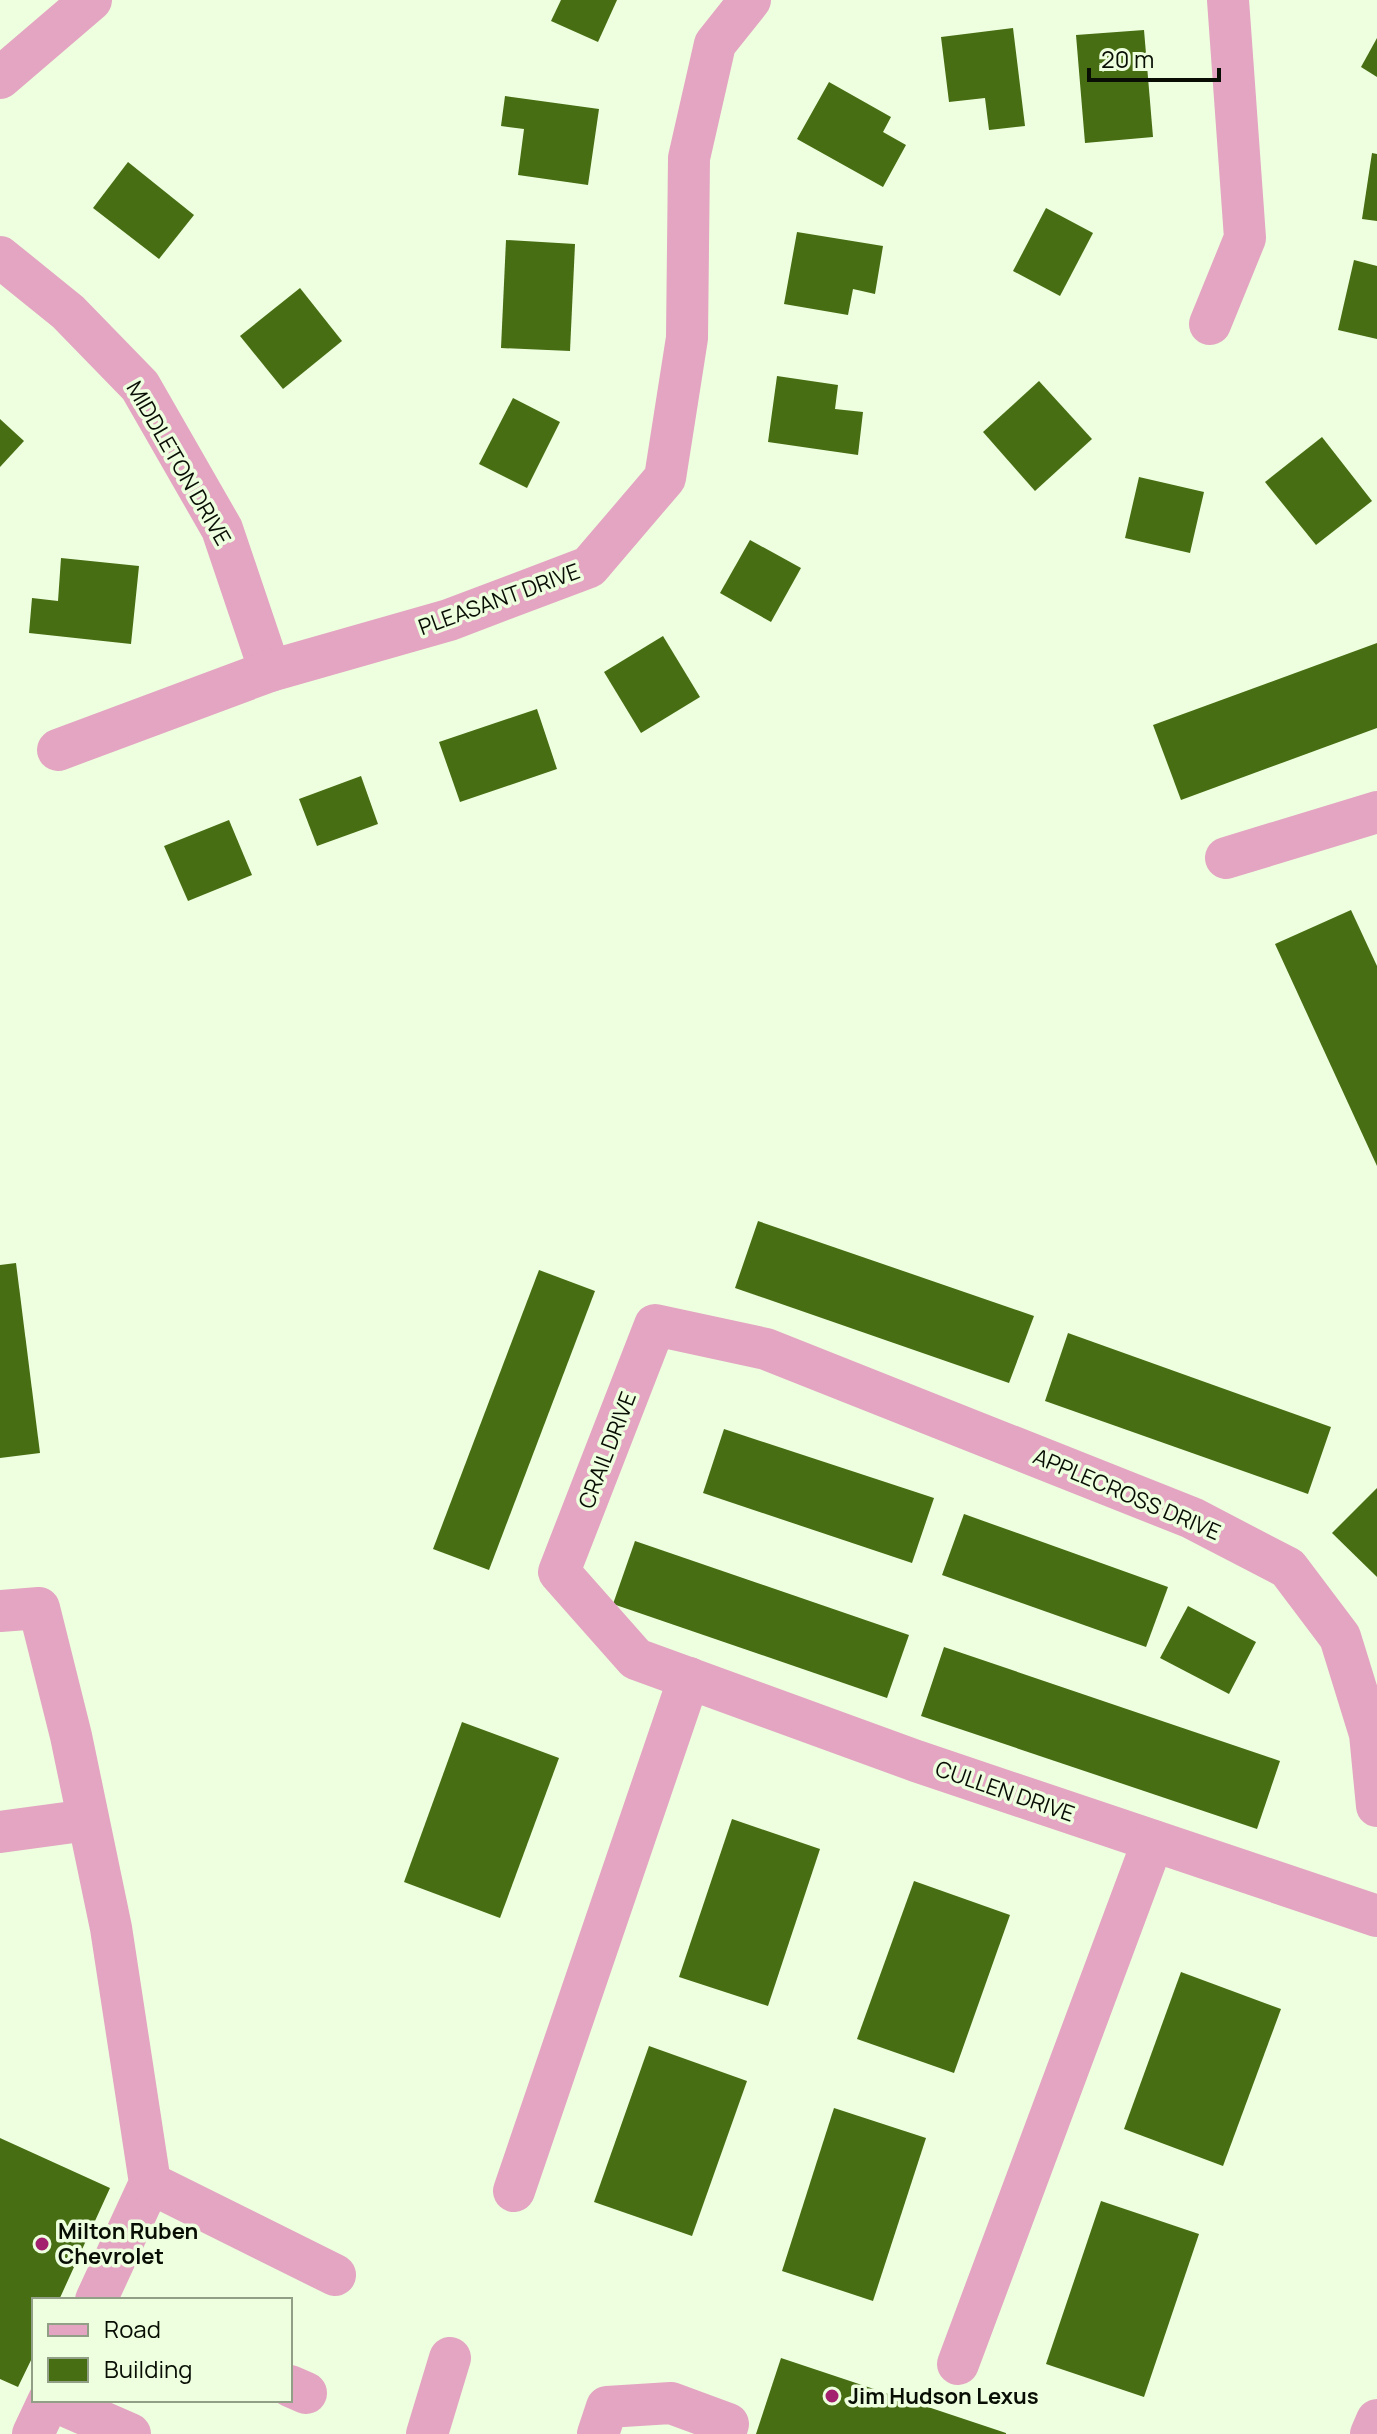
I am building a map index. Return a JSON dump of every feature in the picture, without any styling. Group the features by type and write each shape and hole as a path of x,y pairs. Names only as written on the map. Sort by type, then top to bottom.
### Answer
{"street":[{"path":"0,78 91,0"},
{"name":"PLEASANT DRIVE","path":"58,750 270,671 449,620 589,567 665,478 687,338 689,158 715,44 750,0"},
{"path":"1210,324 1245,238 1228,0"},
{"name":"MIDDLETON DRIVE","path":"0,257 68,312 140,386 222,529 270,671"},
{"path":"1226,858 1377,812"},
{"name":"CRAIL DRIVE","path":"636,1659 559,1572 655,1325 766,1349"},
{"name":"APPLECROSS DRIVE","path":"766,1349 1192,1518 1288,1568 1340,1637 1370,1734 1377,1806"},
{"path":"0,1611 39,1608 71,1736 111,1928 150,2183 97,2298"},
{"name":"CULLEN DRIVE","path":"636,1659 916,1761 1377,1916"},
{"path":"514,2191 689,1678"},
{"path":"0,1832 88,1820"},
{"path":"958,2364 1153,1841"},
{"path":"150,2183 335,2275"},
{"path":"427,2434 450,2358"},
{"path":"33,2434 49,2402"},
{"path":"55,2402 130,2434"},
{"path":"598,2434 607,2407 671,2403 728,2424 725,2434"},
{"path":"1371,2434 1377,2420"}],"building":[{"path":"561,0 617,0 598,42 551,21"},
{"path":"1013,28 1025,126 989,130 985,98 949,102 941,37"},
{"path":"1144,30 1153,137 1085,143 1076,35"},
{"path":"1377,38 1377,77 1361,67"},
{"path":"829,82 891,117 883,132 906,145 883,187 797,139"},
{"path":"505,96 599,109 588,185 518,175 524,129 501,126"},
{"path":"1372,153 1377,154 1377,221 1362,219"},
{"path":"128,162 194,215 159,259 93,208"},
{"path":"1046,208 1093,233 1060,296 1013,271"},
{"path":"797,232 883,246 875,294 853,289 848,315 784,304"},
{"path":"506,240 575,244 570,351 501,348"},
{"path":"1354,260 1377,266 1377,339 1338,330"},
{"path":"300,288 342,341 283,389 240,336"},
{"path":"777,376 838,385 835,409 863,412 858,455 768,442"},
{"path":"1039,381 1092,439 1035,491 983,432"},
{"path":"513,398 560,422 527,488 479,464"},
{"path":"0,419 24,441 0,467"},
{"path":"1322,437 1372,501 1316,545 1265,482"},
{"path":"1139,477 1204,492 1190,553 1125,538"},
{"path":"750,540 801,568 771,622 720,593"},
{"path":"61,558 139,566 131,644 29,633 32,598 58,601"},
{"path":"663,636 700,697 641,733 604,672"},
{"path":"1377,643 1377,728 1181,800 1153,725"},
{"path":"537,709 557,769 460,802 439,742"},
{"path":"361,776 378,824 317,846 299,799"},
{"path":"229,820 252,875 188,901 164,846"},
{"path":"1351,910 1377,966 1377,1166 1275,944"},
{"path":"758,1221 1034,1316 1009,1383 735,1288"},
{"path":"16,1263 40,1453 0,1458 0,1265"},
{"path":"539,1270 595,1291 489,1570 433,1549"},
{"path":"1068,1333 1331,1427 1308,1494 1045,1401"},
{"path":"724,1429 934,1498 912,1563 703,1493"},
{"path":"1377,1488 1377,1577 1332,1533"},
{"path":"964,1514 1168,1587 1146,1647 942,1575"},
{"path":"635,1541 909,1635 887,1698 613,1604"},
{"path":"1188,1606 1256,1642 1229,1694 1160,1658"},
{"path":"944,1647 1280,1761 1257,1829 921,1716"},
{"path":"462,1722 559,1758 500,1918 404,1882"},
{"path":"732,1819 820,1849 768,2006 679,1977"},
{"path":"914,1881 1010,1915 954,2073 857,2039"},
{"path":"1181,1972 1281,2009 1223,2166 1124,2129"},
{"path":"649,2046 747,2081 692,2236 594,2202"},
{"path":"834,2108 926,2138 873,2301 782,2271"},
{"name":"Milton Ruben Chevrolet","path":"0,2138 110,2188 60,2298 32,2298 32,2358 18,2387 0,2379"},
{"path":"1101,2201 1199,2234 1144,2397 1046,2364"},
{"name":"Jim Hudson Lexus","path":"781,2358 1006,2433 1006,2434 756,2434"}],"place":[{"name":"Milton Ruben Chevrolet","path":"42,2244"},
{"name":"Jim Hudson Lexus","path":"832,2396"}]}
